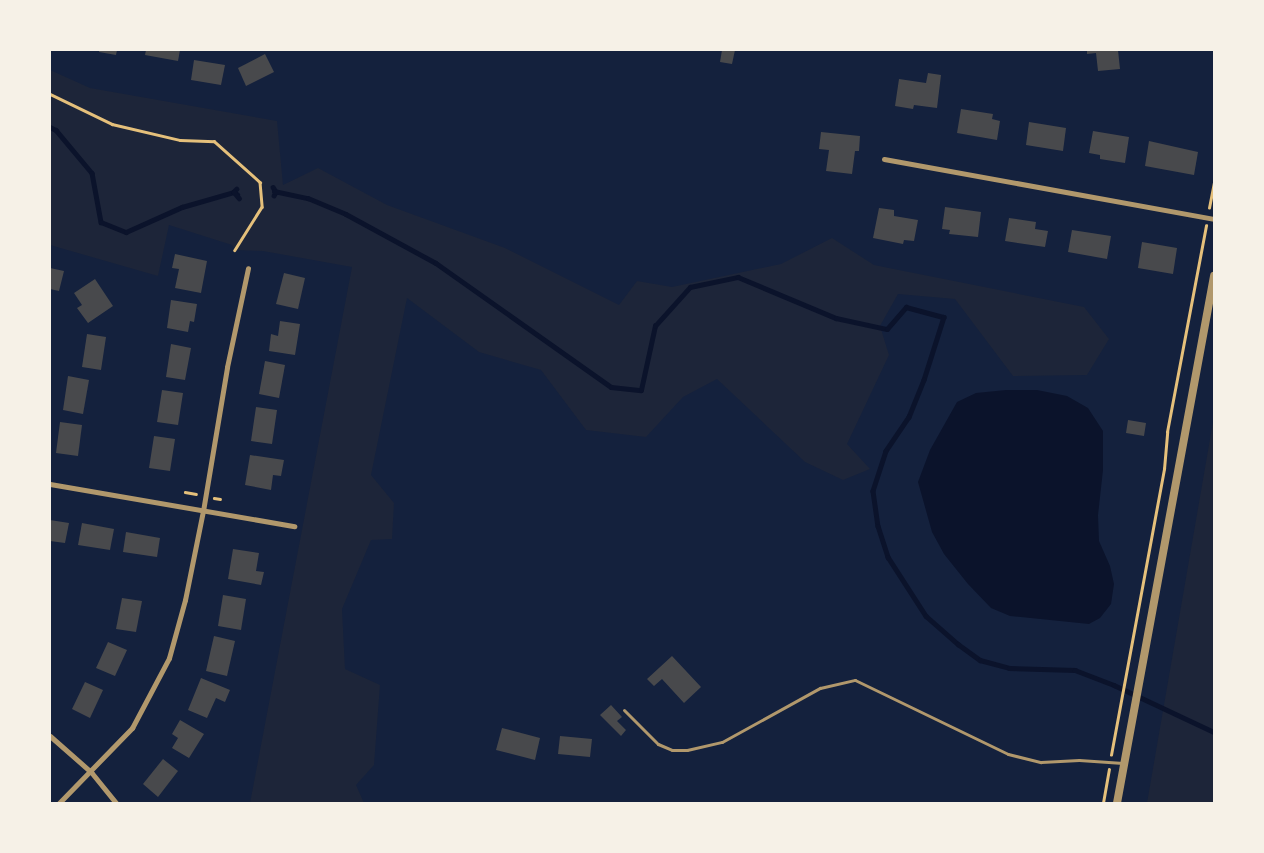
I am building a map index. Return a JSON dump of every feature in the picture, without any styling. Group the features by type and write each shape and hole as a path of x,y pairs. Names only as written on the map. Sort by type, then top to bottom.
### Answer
{"street":[{"path":"884,159 1214,219"},
{"path":"59,803 132,728 169,658 185,600 203,511 227,367 248,268"},
{"path":"1117,803 1214,276"},
{"path":"50,484 294,526"},
{"path":"50,736 91,772 116,803"}],"lane":[{"path":"624,710 658,744 672,750 686,750 722,742 820,688 855,680 1008,754 1041,762 1078,760 1124,763"}],"path":[{"path":"50,94 112,124 180,140 214,141 260,182 262,207 234,250"},
{"path":"1211,201 1214,183"},
{"path":"1117,722 1164,469 1168,432 1204,242"}],"shaded area":[{"path":"50,70 90,88 277,121 283,185 318,168 387,205 505,248 619,305 637,281 672,287 781,264 832,238 874,265 1084,307 1109,339 1087,375 1013,376 955,299 898,294 880,326 889,355 847,444 870,469 843,480 805,462 717,379 683,397 646,437 586,430 541,370 479,352 407,298 371,475 394,503 392,539 371,540 342,609 345,669 380,685 374,765 356,785 364,803 250,803 352,267 263,251 235,250 232,245 169,225 158,276 50,245"},
{"path":"1006,390 1037,390 1067,396 1088,408 1103,431 1103,470 1098,515 1099,541 1110,566 1114,584 1111,604 1100,618 1089,624 1010,616 991,608 968,584 944,554 932,532 918,482 930,450 957,402 976,393"},
{"path":"1214,416 1214,803 1147,803"}],"building":[{"path":"99,50 117,50 116,55 99,52"},
{"path":"146,50 180,50 178,61 145,55"},
{"path":"722,50 735,50 732,64 720,62"},
{"path":"1087,50 1118,50 1120,69 1098,71 1096,53 1087,54"},
{"path":"265,54 274,72 246,86 238,68"},
{"path":"194,60 225,65 221,85 191,80"},
{"path":"928,73 941,75 937,108 914,105 913,109 895,106 899,79 926,83"},
{"path":"961,109 993,114 992,119 1000,121 997,140 957,133"},
{"path":"1029,122 1066,128 1063,151 1026,145"},
{"path":"1093,131 1129,137 1125,163 1100,159 1100,155 1089,153"},
{"path":"821,132 860,136 859,151 855,151 852,174 826,171 829,150 819,149"},
{"path":"1149,141 1198,152 1194,175 1145,166"},
{"path":"945,207 981,212 978,237 949,234 950,230 942,229"},
{"path":"879,208 894,210 894,216 918,220 914,241 904,240 903,244 873,238"},
{"path":"1009,218 1036,222 1035,229 1048,231 1045,247 1005,241"},
{"path":"1072,230 1111,236 1107,259 1068,252"},
{"path":"1142,242 1177,248 1173,274 1138,268"},
{"path":"175,254 207,261 201,293 175,288 179,269 172,268"},
{"path":"50,268 64,271 59,291 50,289"},
{"path":"284,273 305,278 298,309 276,304"},
{"path":"95,279 113,306 88,323 77,308 82,305 74,293"},
{"path":"171,300 197,304 194,322 190,321 188,332 167,328"},
{"path":"280,321 300,324 295,355 269,351 271,334 278,336"},
{"path":"87,334 106,337 101,370 82,367"},
{"path":"171,344 191,348 185,380 166,377"},
{"path":"265,361 285,365 279,398 259,394"},
{"path":"68,376 89,380 83,414 63,410"},
{"path":"162,390 183,393 178,425 157,422"},
{"path":"256,407 277,410 272,444 251,441"},
{"path":"1128,420 1146,423 1144,436 1126,433"},
{"path":"60,422 82,425 78,456 56,453"},
{"path":"154,436 175,439 170,471 149,468"},
{"path":"250,455 284,460 281,476 273,475 271,490 245,485"},
{"path":"50,520 69,523 65,543 50,541"},
{"path":"82,523 114,529 110,550 78,545"},
{"path":"126,532 160,538 157,557 123,552"},
{"path":"233,549 259,553 256,571 264,572 261,585 228,579"},
{"path":"223,595 246,599 241,630 218,626"},
{"path":"122,598 142,601 136,632 116,629"},
{"path":"214,636 235,641 227,676 206,671"},
{"path":"108,642 127,650 115,676 96,668"},
{"path":"672,656 701,687 684,703 662,679 654,686 647,679"},
{"path":"201,678 230,690 225,702 216,698 207,718 188,710"},
{"path":"85,682 103,690 90,718 72,709"},
{"path":"611,705 622,717 617,721 626,730 621,736 600,715"},
{"path":"180,720 204,734 189,758 172,748 178,738 172,734"},
{"path":"502,728 540,738 535,760 496,750"},
{"path":"560,736 592,739 590,757 558,754"},
{"path":"163,759 178,771 158,797 143,784"}],"waterway":[{"path":"50,127 56,130 92,173 101,222 126,232 182,207 234,192 237,194"},
{"path":"273,187 276,192 274,196"},
{"path":"237,189 234,192 239,198"},
{"path":"274,191 308,198 346,214 436,263 611,387 641,390 655,326 690,287 738,277 836,318 887,329 906,307 944,317 924,380 909,417 886,451 873,491 878,526 888,557 926,616 980,660 1009,668 1075,670 1114,685 1214,732"}]}
